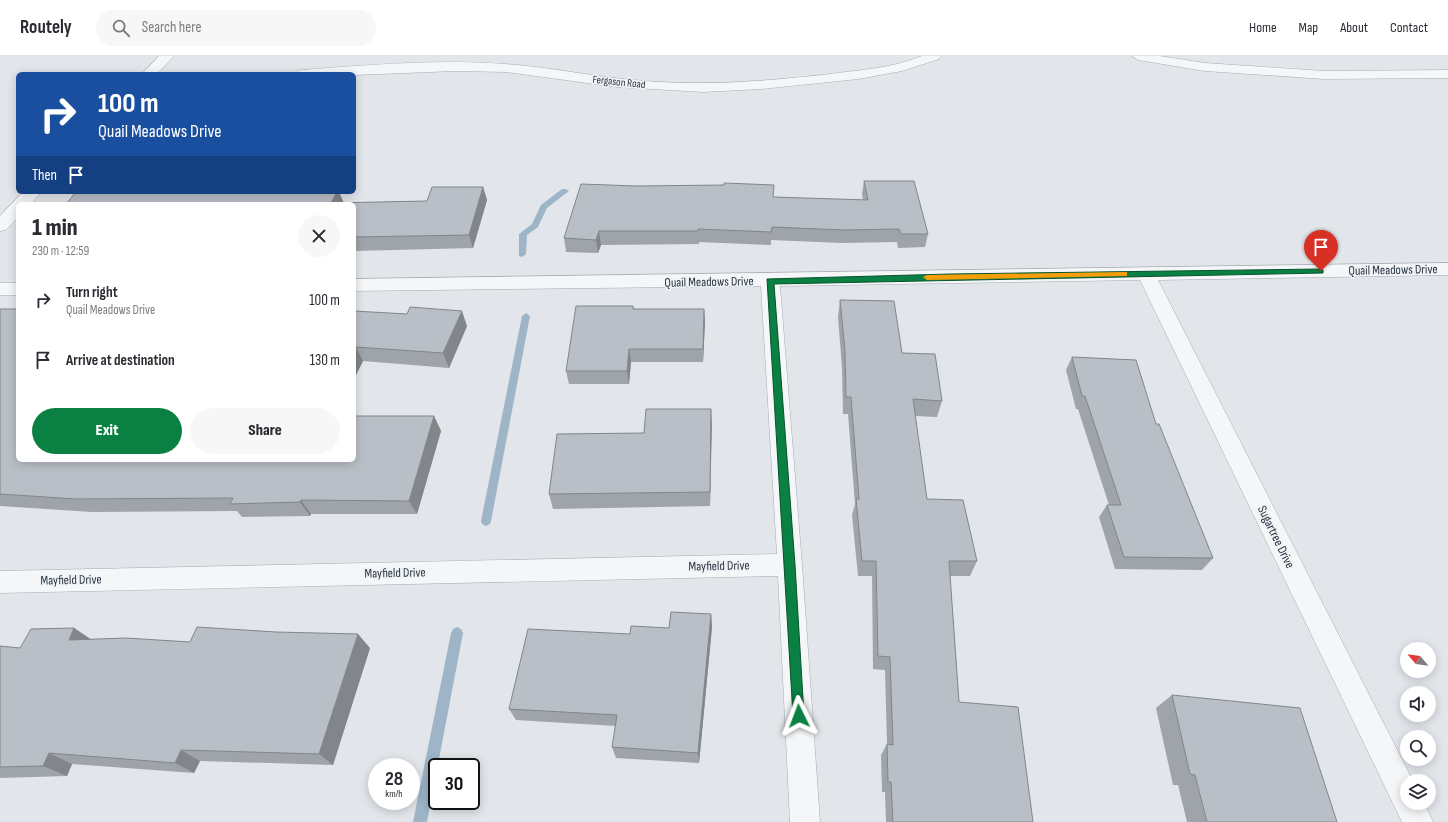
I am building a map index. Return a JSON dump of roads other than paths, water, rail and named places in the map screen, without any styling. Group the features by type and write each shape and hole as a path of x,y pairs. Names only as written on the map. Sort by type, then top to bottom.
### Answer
{"street":[{"path":"151,72 167,56"},
{"name":"Fergason Road","path":"327,72 378,68 446,66 508,68 618,84 669,87 728,86 822,79 880,71 906,66 934,56"},
{"path":"23,202 31,194"},
{"path":"0,226 16,209"},
{"name":"Quail Meadows Drive","path":"356,285 770,281 1448,269"},
{"name":"Sugartree Drive","path":"1146,274 1400,786"},
{"path":"770,281 790,565 805,822"},
{"path":"0,289 16,289"},
{"name":"Mayfield Drive","path":"0,582 790,565"},
{"path":"1412,810 1418,822"}],"lane":[{"path":"1138,56 1205,67 1324,75 1448,74"}],"waterway":[{"path":"522,254 523,234 535,225 544,207 565,191"},
{"path":"486,521 526,316"},
{"path":"420,822 457,633"}]}
